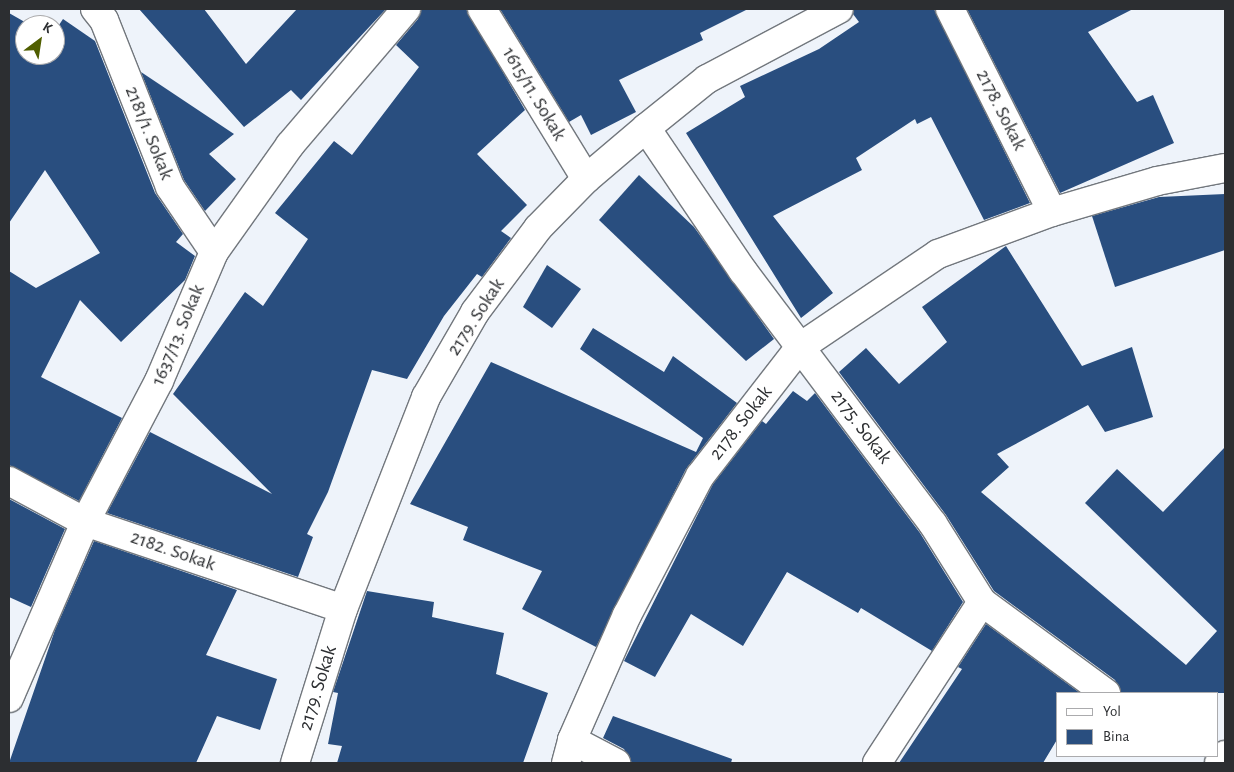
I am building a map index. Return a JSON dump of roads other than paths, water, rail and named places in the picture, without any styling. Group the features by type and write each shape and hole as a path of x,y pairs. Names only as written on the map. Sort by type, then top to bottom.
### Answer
{"street":[{"name":"2181/1. Sokak","path":"94,9 104,20 170,187 214,252"},
{"name":"1637/13. Sokak","path":"9,698 85,522 159,381 214,252 290,145 406,9"},
{"name":"1615/11. Sokak","path":"482,9 586,179"},
{"name":"2179. Sokak","path":"295,763 343,609 426,397 475,312 538,228 586,179 646,128 707,79 838,9"},
{"name":"2178. Sokak","path":"950,9 1052,212"},
{"name":"2175. Sokak","path":"646,128 743,271 933,524 982,602 1105,692"},
{"name":"2178. Sokak","path":"569,752 627,616 700,476 800,348 938,254 1052,212 1157,181 1225,168"},
{"name":"2182. Sokak","path":"9,481 85,522 343,609"},
{"path":"883,761 982,602"},
{"path":"569,752 616,763"}]}
